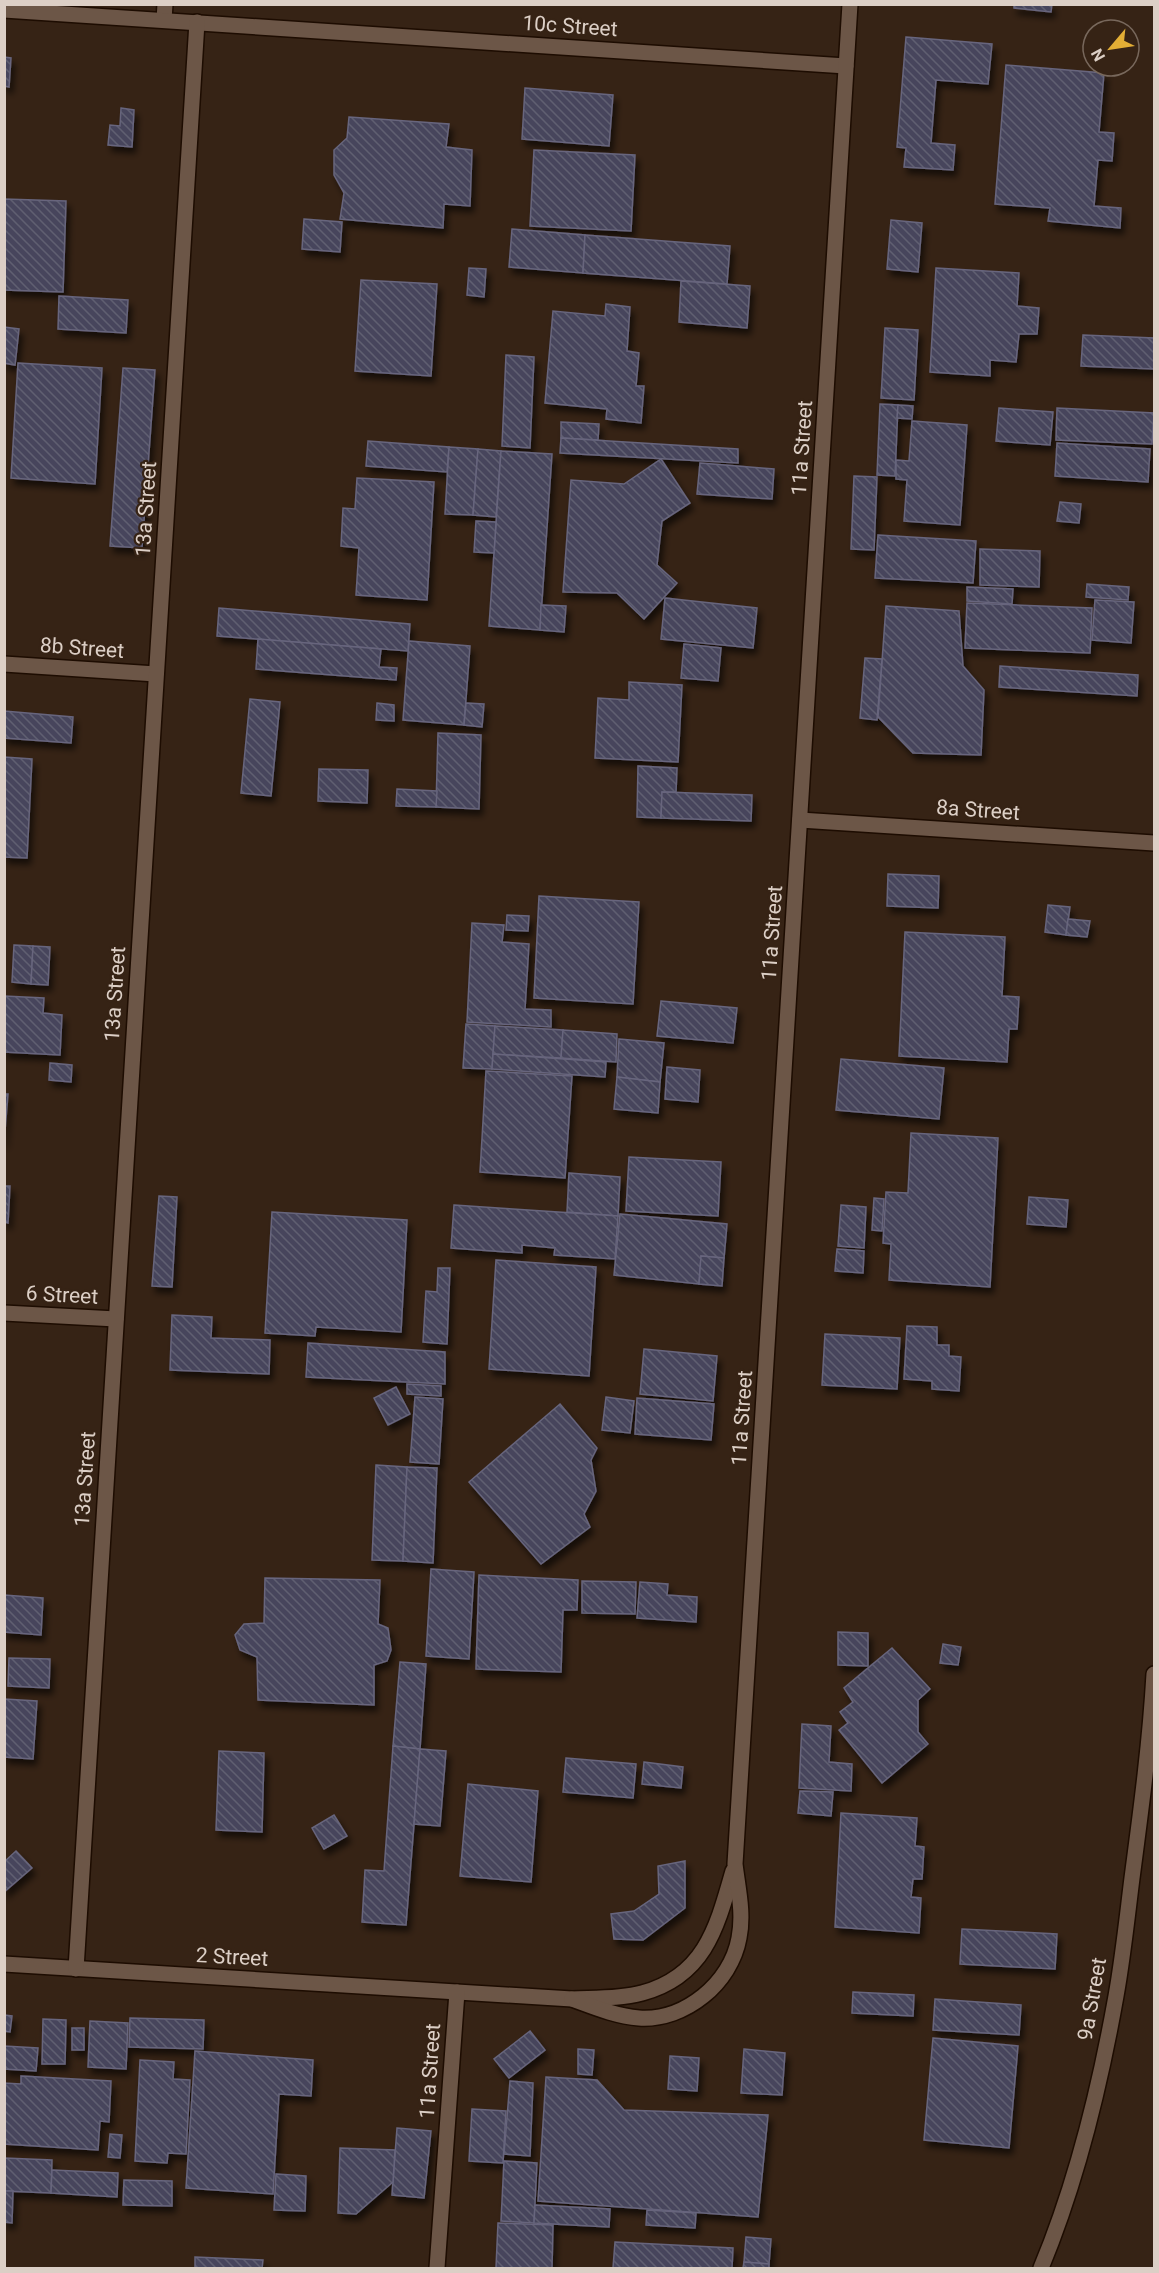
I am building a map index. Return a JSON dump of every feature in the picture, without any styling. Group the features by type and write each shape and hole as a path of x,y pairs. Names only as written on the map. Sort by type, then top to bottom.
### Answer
{"street":[{"path":"164,21 165,4"},
{"name":"11a Street","path":"572,1999 615,2014 641,2018 668,2014 693,2004 714,1986 730,1965 739,1939 742,1913 735,1864 850,4"},
{"name":"10c Street","path":"4,10 846,66"},
{"name":"13a Street","path":"76,1969 197,22"},
{"name":"8b Street","path":"4,664 156,674"},
{"name":"8a Street","path":"800,820 1155,843"},
{"name":"6 Street","path":"4,1313 116,1319"},
{"name":"9a Street","path":"1041,2268 1060,2222 1078,2159 1117,1996 1153,1734 1155,1674"},
{"name":"11a Street","path":"437,2268 457,1992 572,1999 641,1994 664,1985 686,1970 703,1953 715,1930 735,1864"},
{"name":"2 Street","path":"4,1964 457,1992"}],"building":[{"path":"1014,4 1052,4 1051,12 1014,8"},
{"path":"906,37 992,44 988,84 936,80 931,143 955,145 953,170 904,167 906,148 897,147"},
{"path":"4,57 11,58 9,87 4,86"},
{"path":"1006,65 1081,71 1081,78 1104,78 1099,132 1114,133 1112,161 1098,160 1094,206 1121,208 1120,228 1048,221 1050,208 995,204"},
{"path":"525,88 613,95 609,146 522,139"},
{"path":"121,108 134,110 132,147 108,145 110,125 120,126"},
{"path":"349,117 449,124 446,147 472,150 470,206 444,204 443,228 340,219 344,193 334,175 334,150 347,138"},
{"path":"534,150 635,155 631,231 530,226"},
{"path":"4,199 66,201 63,292 4,290"},
{"path":"304,219 342,222 340,252 302,249"},
{"path":"891,220 922,223 918,272 887,269"},
{"path":"512,229 585,235 583,273 509,267"},
{"path":"585,235 730,246 727,284 583,273"},
{"path":"469,268 486,269 484,297 467,295"},
{"path":"936,268 1019,273 1017,306 1039,308 1037,334 1019,334 1016,362 990,360 990,376 930,372"},
{"path":"361,280 437,284 431,376 355,371"},
{"path":"681,281 750,286 747,328 679,322"},
{"path":"59,296 128,300 126,333 58,329"},
{"path":"606,304 630,307 627,351 639,353 636,386 644,386 641,423 606,419 607,409 545,403 553,311 605,316"},
{"path":"4,327 19,329 15,365 4,363"},
{"path":"885,328 918,330 914,400 881,398"},
{"path":"1083,335 1154,338 1154,369 1081,366"},
{"path":"506,355 534,357 530,448 502,446"},
{"path":"18,363 102,368 95,484 11,478"},
{"path":"123,368 155,370 142,548 110,546"},
{"path":"880,404 898,405 895,476 877,475"},
{"path":"898,405 913,406 912,419 897,418"},
{"path":"999,408 1053,412 1050,445 996,441"},
{"path":"1057,408 1154,413 1152,444 1056,440"},
{"path":"912,421 967,425 960,525 904,521 907,480 896,479 896,460 909,461"},
{"path":"561,422 599,424 598,440 561,438"},
{"path":"561,438 738,449 738,463 560,453"},
{"path":"368,441 449,447 447,472 366,466"},
{"path":"1057,443 1150,449 1148,482 1055,476"},
{"path":"449,447 478,449 473,515 445,514"},
{"path":"478,449 501,451 496,517 473,515"},
{"path":"501,451 552,454 540,630 489,626"},
{"path":"661,459 690,503 662,521 657,565 677,583 644,619 617,593 563,592 571,480 624,484"},
{"path":"700,463 774,469 772,499 697,494"},
{"path":"854,476 877,477 874,550 851,549"},
{"path":"357,478 434,482 427,600 356,595 359,548 341,546 343,508 355,509"},
{"path":"1060,502 1081,504 1079,523 1057,521"},
{"path":"476,521 496,522 494,553 474,552"},
{"path":"878,535 976,541 973,583 875,578"},
{"path":"980,549 1040,551 1039,587 980,585"},
{"path":"1087,584 1129,587 1128,600 1086,597"},
{"path":"967,587 1013,589 1012,604 967,601"},
{"path":"665,598 757,608 753,648 661,639"},
{"path":"1095,600 1134,602 1131,643 1092,640"},
{"path":"967,603 1092,608 1090,653 965,648"},
{"path":"541,605 566,606 564,632 540,630"},
{"path":"886,606 959,611 963,666 984,690 981,755 913,753 878,717"},
{"path":"219,608 410,624 408,651 217,636"},
{"path":"258,639 381,649 379,667 397,668 396,680 256,669"},
{"path":"409,641 470,646 464,725 403,720"},
{"path":"684,644 721,648 718,681 681,678"},
{"path":"865,658 882,659 877,720 860,718"},
{"path":"1000,666 1138,675 1137,696 999,687"},
{"path":"629,682 682,685 678,762 595,758 598,698 629,700"},
{"path":"250,699 280,702 271,796 241,793"},
{"path":"377,703 394,705 394,721 376,720"},
{"path":"466,703 484,704 482,727 464,725"},
{"path":"4,711 73,717 71,743 4,738"},
{"path":"438,733 481,735 479,809 436,807"},
{"path":"4,757 32,759 27,858 4,857"},
{"path":"638,766 677,768 676,792 662,792 661,818 637,817"},
{"path":"319,769 368,770 367,803 318,801"},
{"path":"397,789 437,791 436,807 396,806"},
{"path":"662,792 752,795 751,821 661,818"},
{"path":"888,874 939,876 938,908 887,906"},
{"path":"539,896 639,902 633,1004 534,998"},
{"path":"1048,905 1070,907 1066,935 1045,932"},
{"path":"507,915 529,916 528,931 506,930"},
{"path":"1068,919 1090,921 1087,937 1066,935"},
{"path":"472,923 504,925 502,942 529,944 525,1009 551,1010 551,1027 467,1022"},
{"path":"905,932 1005,937 1002,996 1019,997 1017,1029 1009,1029 1007,1062 899,1056"},
{"path":"14,945 33,946 31,984 12,982"},
{"path":"33,946 50,947 48,985 31,984"},
{"path":"4,996 44,998 43,1013 62,1015 60,1055 4,1052"},
{"path":"661,1001 737,1008 733,1043 657,1036"},
{"path":"466,1024 495,1026 492,1069 463,1068"},
{"path":"495,1026 563,1030 561,1058 493,1054"},
{"path":"563,1030 617,1034 616,1062 561,1058"},
{"path":"619,1039 664,1043 660,1082 617,1077"},
{"path":"493,1054 606,1062 605,1077 492,1069"},
{"path":"841,1059 944,1068 939,1119 836,1110"},
{"path":"50,1063 72,1065 71,1082 49,1080"},
{"path":"667,1067 700,1070 698,1102 665,1099"},
{"path":"486,1071 572,1076 565,1178 480,1172"},
{"path":"617,1077 660,1082 658,1113 614,1109"},
{"path":"4,1094 8,1094 4,1143"},
{"path":"911,1133 998,1138 990,1287 889,1280 891,1244 883,1243 886,1192 908,1193"},
{"path":"629,1157 721,1162 718,1216 626,1211"},
{"path":"569,1173 620,1177 618,1216 567,1212"},
{"path":"4,1186 10,1186 8,1223 4,1222"},
{"path":"159,1196 177,1197 172,1287 152,1286"},
{"path":"1029,1197 1068,1200 1066,1227 1027,1224"},
{"path":"874,1198 884,1199 882,1231 872,1230"},
{"path":"454,1205 618,1216 615,1259 554,1255 555,1248 522,1245 522,1253 451,1248"},
{"path":"841,1205 866,1207 864,1248 838,1246"},
{"path":"272,1212 407,1220 401,1332 316,1327 315,1336 265,1333"},
{"path":"620,1214 727,1224 724,1258 701,1256 699,1284 614,1275"},
{"path":"837,1249 864,1251 863,1273 835,1271"},
{"path":"701,1256 724,1258 722,1286 699,1284"},
{"path":"496,1260 596,1267 589,1376 489,1369"},
{"path":"438,1268 450,1268 447,1344 423,1342 426,1291 437,1292"},
{"path":"172,1315 212,1317 211,1338 270,1340 269,1374 170,1370"},
{"path":"907,1326 937,1327 937,1345 949,1345 949,1356 961,1357 959,1391 932,1389 932,1381 904,1379"},
{"path":"825,1334 900,1338 897,1389 822,1385"},
{"path":"308,1343 445,1352 445,1384 306,1377"},
{"path":"644,1349 717,1356 713,1401 640,1394"},
{"path":"407,1384 441,1386 441,1396 407,1394"},
{"path":"396,1387 410,1414 388,1425 374,1398"},
{"path":"415,1397 443,1399 439,1464 410,1462"},
{"path":"606,1397 634,1401 630,1433 602,1430"},
{"path":"637,1398 714,1404 711,1440 635,1434"},
{"path":"560,1404 597,1448 591,1460 596,1491 584,1514 590,1527 541,1564 469,1482"},
{"path":"376,1465 407,1467 403,1561 372,1560"},
{"path":"407,1467 437,1468 433,1563 403,1561"},
{"path":"431,1569 474,1572 469,1659 426,1656"},
{"path":"479,1575 578,1580 577,1610 563,1610 561,1672 476,1669"},
{"path":"265,1578 380,1580 378,1624 388,1628 391,1650 387,1661 374,1665 374,1705 258,1700 257,1657 240,1650 235,1635 244,1624 264,1623"},
{"path":"582,1581 636,1582 635,1614 582,1613"},
{"path":"640,1582 668,1584 667,1595 697,1597 696,1622 637,1618"},
{"path":"4,1595 43,1598 41,1635 4,1632"},
{"path":"838,1632 868,1633 868,1666 838,1665"},
{"path":"943,1644 961,1647 958,1665 940,1663"},
{"path":"892,1648 930,1689 918,1700 918,1732 928,1744 882,1783 839,1730 848,1723 840,1712 853,1702 844,1688"},
{"path":"9,1658 50,1659 49,1688 8,1686"},
{"path":"400,1662 426,1664 420,1749 393,1746"},
{"path":"4,1699 37,1701 33,1759 4,1757"},
{"path":"802,1724 831,1726 829,1762 852,1764 851,1791 799,1788"},
{"path":"393,1746 420,1749 406,1925 362,1922 365,1870 384,1871"},
{"path":"420,1749 446,1751 440,1826 414,1824"},
{"path":"219,1751 264,1753 262,1832 216,1830"},
{"path":"566,1758 636,1764 633,1798 563,1792"},
{"path":"644,1762 683,1767 681,1788 642,1784"},
{"path":"468,1784 538,1791 531,1882 460,1876"},
{"path":"800,1791 833,1792 831,1816 798,1813"},
{"path":"841,1813 917,1818 915,1846 924,1847 922,1879 913,1879 911,1897 921,1898 919,1933 835,1927"},
{"path":"334,1815 347,1836 324,1849 312,1828"},
{"path":"16,1851 32,1868 4,1892 4,1862"},
{"path":"685,1861 685,1908 643,1940 614,1939 611,1914 634,1911 659,1894 658,1866"},
{"path":"962,1929 1057,1934 1055,1969 960,1964"},
{"path":"853,1992 914,1995 913,2016 852,2013"},
{"path":"935,1999 1021,2005 1019,2035 933,2030"},
{"path":"4,2015 12,2016 10,2032 4,2031"},
{"path":"130,2018 204,2020 203,2049 129,2047"},
{"path":"43,2019 66,2020 65,2064 42,2064"},
{"path":"90,2021 128,2023 126,2069 88,2067"},
{"path":"72,2028 84,2028 84,2050 72,2050"},
{"path":"530,2031 545,2050 509,2078 494,2059"},
{"path":"933,2038 1018,2046 1009,2148 924,2140"},
{"path":"4,2046 38,2048 36,2071 4,2069"},
{"path":"578,2049 594,2050 592,2075 578,2074"},
{"path":"744,2049 785,2053 782,2095 741,2093"},
{"path":"195,2051 313,2060 311,2096 279,2094 273,2194 186,2188"},
{"path":"670,2056 699,2058 697,2091 668,2089"},
{"path":"140,2060 174,2062 173,2079 190,2080 186,2154 168,2153 167,2163 135,2161"},
{"path":"21,2076 111,2081 109,2122 100,2121 98,2150 4,2144 4,2083 21,2084"},
{"path":"546,2077 597,2080 624,2110 768,2115 758,2217 538,2201"},
{"path":"510,2081 533,2083 530,2156 504,2154"},
{"path":"472,2109 506,2111 503,2163 469,2161"},
{"path":"397,2128 431,2131 424,2198 392,2195"},
{"path":"110,2134 122,2135 120,2158 108,2157"},
{"path":"340,2148 395,2150 393,2182 356,2214 338,2213"},
{"path":"4,2158 52,2160 51,2193 4,2191"},
{"path":"504,2161 537,2163 534,2223 501,2221"},
{"path":"52,2170 118,2173 117,2197 51,2193"},
{"path":"276,2174 306,2176 305,2211 274,2210"},
{"path":"124,2180 172,2181 172,2206 123,2205"},
{"path":"4,2191 13,2191 12,2223 4,2222"},
{"path":"535,2205 610,2209 609,2227 534,2223"},
{"path":"647,2210 696,2213 695,2228 646,2225"},
{"path":"498,2223 553,2225 552,2268 496,2268"},
{"path":"746,2237 771,2239 769,2264 744,2262"},
{"path":"615,2242 733,2248 732,2268 613,2268"},
{"path":"195,2257 263,2260 262,2268 195,2268"},
{"path":"744,2262 769,2264 769,2268 743,2268"}]}
